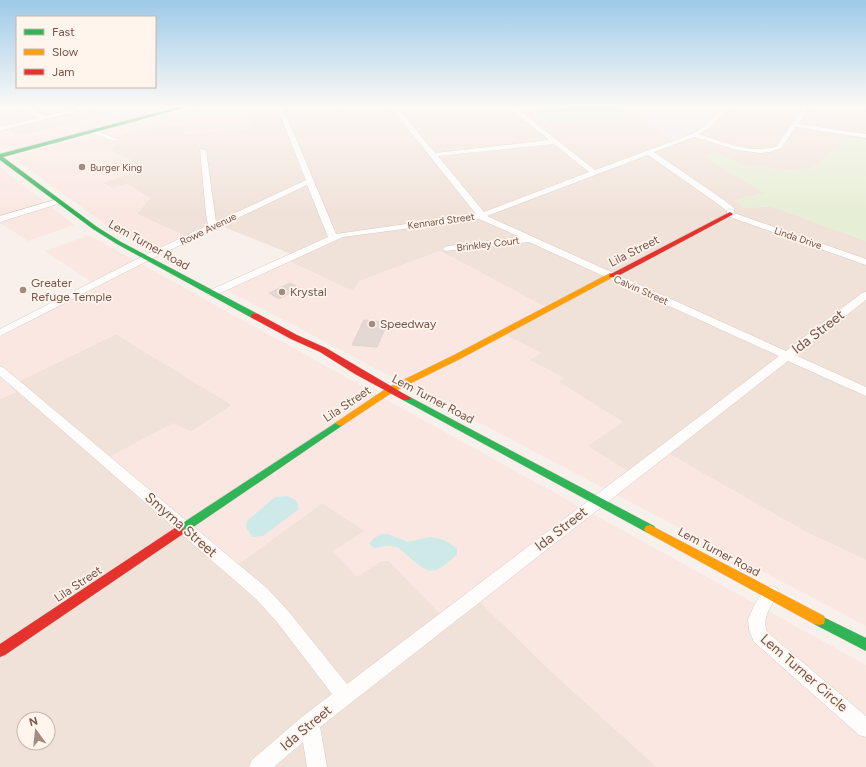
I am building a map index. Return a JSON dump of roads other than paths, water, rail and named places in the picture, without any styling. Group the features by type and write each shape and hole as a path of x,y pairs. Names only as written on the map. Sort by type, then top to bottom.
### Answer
{"main road":[{"path":"0,157 57,141"},
{"name":"Lem Turner Road","path":"0,157 95,228 146,258 294,337 323,350 349,367 390,390 866,645"},
{"name":"Lila Street","path":"0,651 390,390 444,364 730,212"}],"street":[{"path":"293,141 333,238"},
{"path":"421,141 480,212 480,216"},
{"name":"Kennard Street","path":"212,293 333,238 351,233 480,216 679,141"},
{"path":"715,141 748,150 768,150 779,146 783,141"},
{"path":"432,154 554,142 594,173"},
{"path":"202,150 210,214 213,226"},
{"name":"Linda Drive","path":"649,152 721,202 730,212 866,262"},
{"name":"Rowe Avenue","path":"5,330 146,258 309,180"},
{"path":"0,219 58,201"},
{"name":"Calvin Street","path":"480,216 866,392"},
{"name":"Brinkley Court","path":"448,249 528,239"},
{"name":"Ida Street","path":"259,767 310,723 866,295"},
{"path":"0,321 5,330"},
{"name":"Smyrna Street","path":"0,370 262,594 283,617 345,696"},
{"name":"Lem Turner Circle","path":"771,593 755,618 755,627 760,637 866,728"},
{"path":"310,723 317,767"}],"water":[{"path":"288,496 297,501 299,509 263,536 252,537 246,527 247,521 275,497"},
{"path":"382,534 388,534 408,542 430,537 442,539 457,548 457,555 443,566 437,569 428,570 416,563 397,547 390,546 374,548 369,544 374,538"}],"place":[{"name":"Burger King","path":"82,167"},
{"name":"Greater Refuge Temple","path":"23,290"},
{"name":"Krystal","path":"282,292"},
{"name":"Speedway","path":"372,324"}]}
